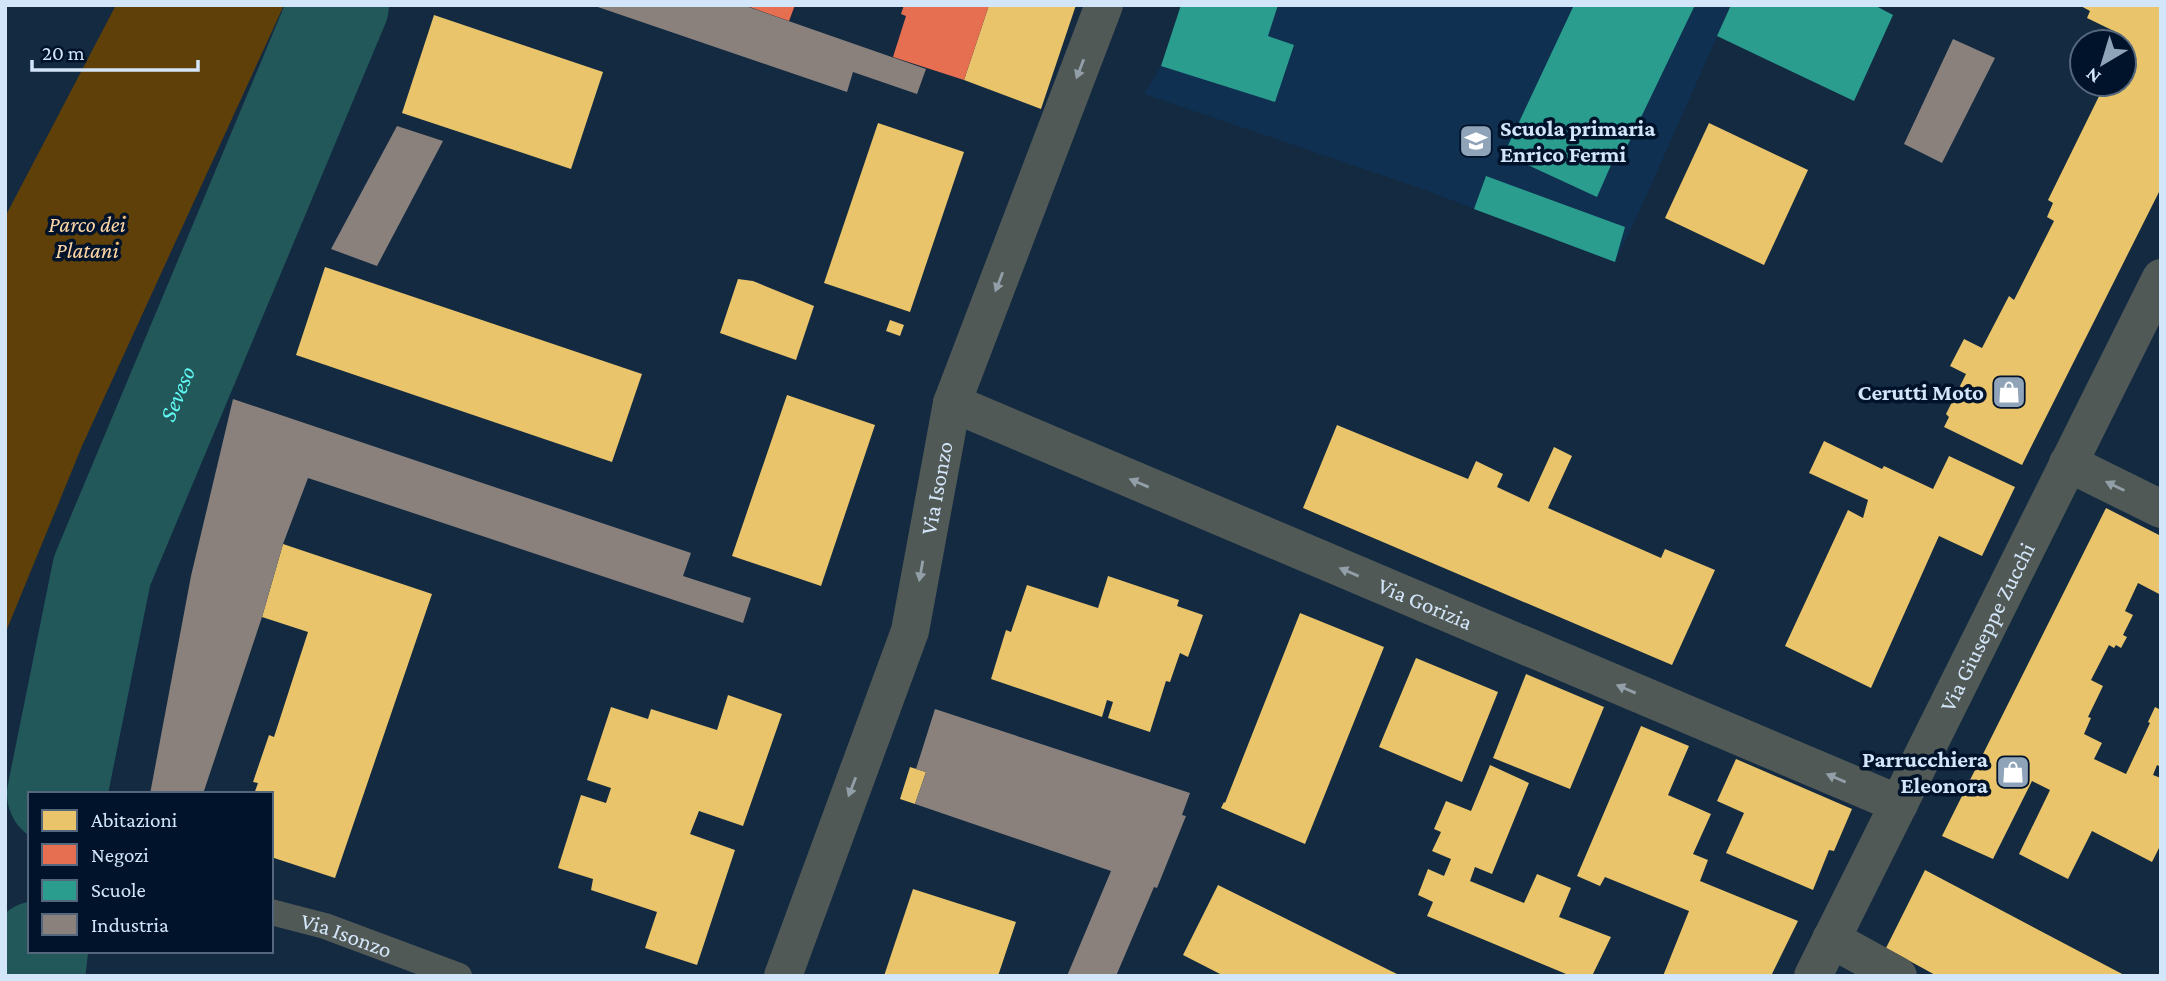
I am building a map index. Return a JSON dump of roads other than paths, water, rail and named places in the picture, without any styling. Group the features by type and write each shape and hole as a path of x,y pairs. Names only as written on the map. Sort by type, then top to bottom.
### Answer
{"street":[{"name":"Via Isonzo","path":"783,976 910,631 952,403 1104,5"},
{"name":"Via Giuseppe Zucchi","path":"1813,976 2161,278"},
{"name":"Via Gorizia","path":"952,403 1899,804"},
{"path":"2068,463 2161,509"},
{"path":"1831,939 1898,976"}],"lane":[{"name":"Via Isonzo","path":"273,913 325,926 459,976"}],"waterway":[{"name":"Seveso","path":"57,792 102,571 339,5"},
{"name":"Seveso","path":"35,976 38,953"}],"place":[{"name":"Scuola primaria Enrico Fermi","path":"1476,141"},
{"name":"Cerutti Moto","path":"2009,392"},
{"name":"Parrucchiera Eleonora","path":"2013,772"}],"park label":[{"name":"Parco dei Platani","path":"87,237"}]}
